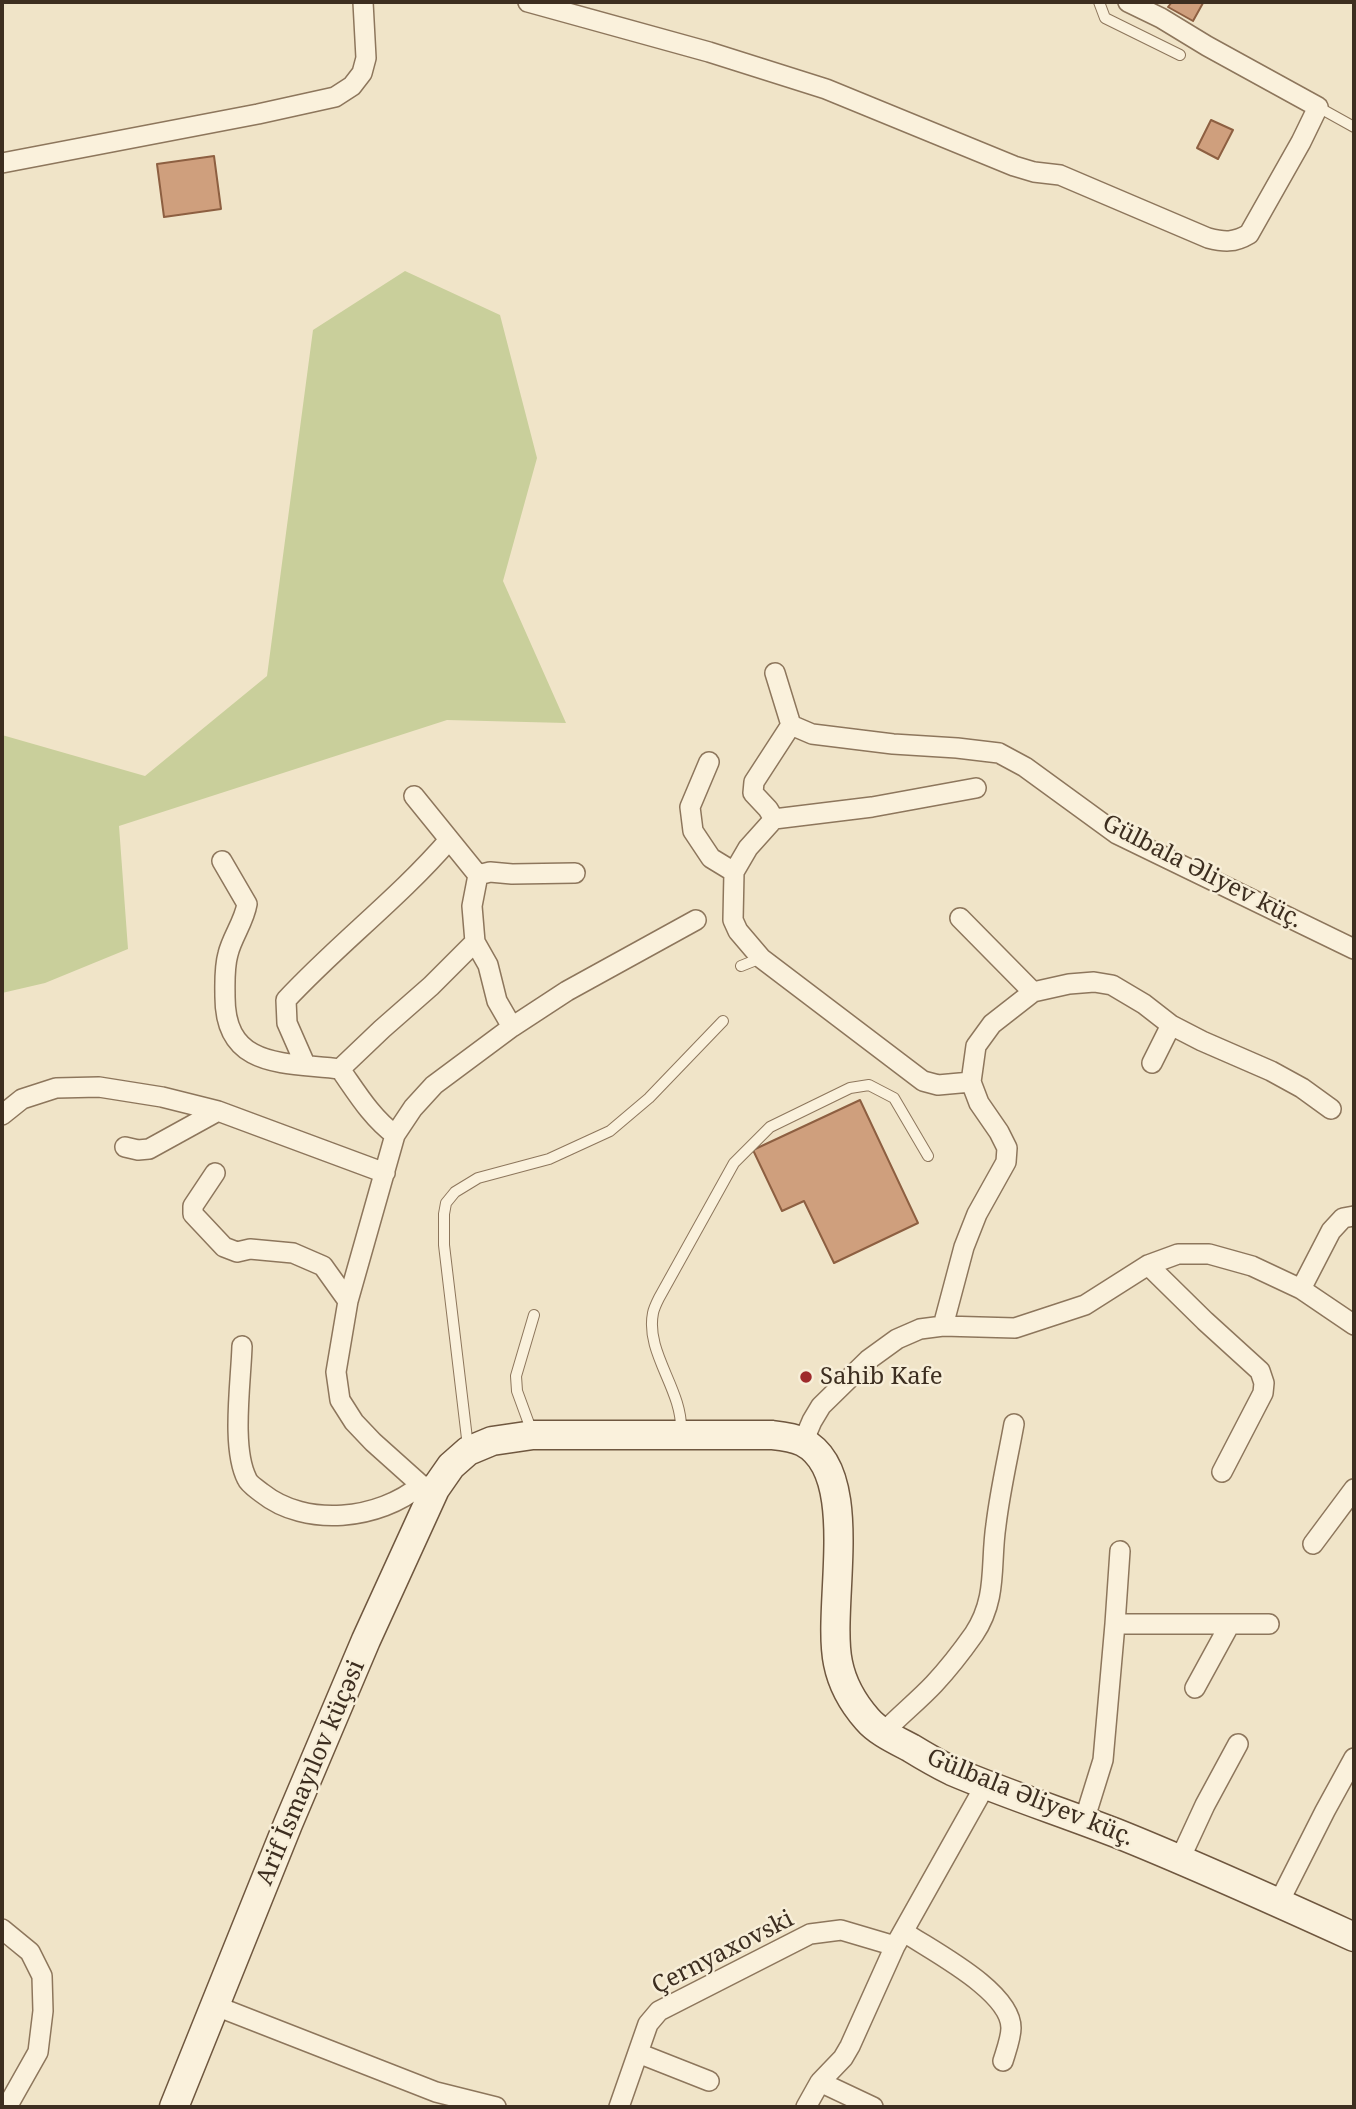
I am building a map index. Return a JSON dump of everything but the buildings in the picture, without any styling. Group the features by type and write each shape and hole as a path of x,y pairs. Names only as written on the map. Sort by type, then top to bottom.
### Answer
{"street":[{"path":"2,163 335,97 352,86 362,73 366,58 363,2"},
{"path":"528,2 709,51 826,89 1014,166 1060,175 1208,238 1223,242 1237,241 1249,234 1318,107 1128,2"},
{"path":"774,818 753,793 754,782 791,725 775,673"},
{"name":"Gülbala Əliyev küç.","path":"791,725 812,734 999,753 1025,767 1117,834 1354,949"},
{"path":"709,762 690,807 693,831 711,858 734,872"},
{"path":"971,1082 938,1085 923,1081 761,958 738,931 733,920 734,872 748,848 774,818 872,807 976,788"},
{"path":"414,796 478,875"},
{"path":"304,1064 287,1023 286,1000 316,967 421,873 449,840"},
{"path":"222,862 247,904 228,955 225,983 225,1016 236,1040 246,1052 268,1060 340,1069 369,1111 395,1135"},
{"path":"478,875 489,872 575,873"},
{"path":"478,875 472,906 475,942 488,965 497,1001 512,1027"},
{"path":"960,918 1033,992"},
{"path":"242,1346 238,1449 247,1481 271,1500 299,1512 335,1515 369,1511 428,1487 373,1442 354,1422 340,1399 336,1372 348,1301 395,1135 413,1108 434,1085 512,1027 567,991 696,920"},
{"path":"340,1069 475,942"},
{"path":"943,1326 964,1247 977,1214 1006,1162 1007,1148 979,1103 971,1082 976,1046 992,1024 1033,992 1069,984 1094,982 1112,985 1144,1004 1171,1025 1271,1071 1331,1109"},
{"path":"1152,1063 1171,1025"},
{"path":"2,1115 22,1099 56,1088 112,1089 162,1097 218,1111 385,1173"},
{"path":"125,1147 149,1149 218,1111"},
{"path":"215,1173 193,1206 193,1214 225,1247 237,1252 250,1249 293,1253 323,1266 348,1301"},
{"path":"1301,1289 1331,1231 1343,1218 1354,1216"},
{"path":"468,1451 492,1441 533,1436 772,1435 803,1442 821,1406 869,1360 897,1339 920,1329 943,1326 1016,1328 1085,1305 1148,1265 1178,1254 1209,1254 1252,1266 1301,1289 1354,1325"},
{"path":"1148,1265 1260,1371 1264,1383 1263,1393 1222,1472"},
{"path":"883,1732 933,1685 975,1632 989,1601 994,1581 992,1551 996,1519 1014,1424"},
{"name":"Gülbala Əliyev küç.","path":"803,1442 817,1453 828,1470 836,1497 839,1517 835,1632 837,1662 853,1700 868,1721 950,1770 1180,1859 1354,1937"},
{"name":"Arif İsmayılov küçəsi","path":"174,2107 428,1487 468,1451"},
{"path":"1313,1544 1354,1489"},
{"path":"1084,1821 1103,1760 1120,1551"},
{"path":"1115,1624 1269,1624"},
{"path":"1195,1688 1230,1624"},
{"path":"1180,1859 1238,1744"},
{"path":"1279,1902 1354,1758"},
{"path":"806,2107 820,2082 843,2058 850,2046 899,1939 986,1784"},
{"path":"2,1929 30,1952 42,1976 43,2011 38,2052 7,2107"},
{"name":"Çernyaxovski","path":"619,2107 648,2024 659,2011 810,1934 841,1930 899,1939 979,1980 1001,2002 1012,2028 1003,2061"},
{"path":"216,2006 434,2099 496,2107"},
{"path":"638,2053 709,2081"},
{"path":"820,2082 873,2107"}],"lane":[{"path":"1099,2 1105,18 1180,55"},
{"path":"1318,107 1354,127"},
{"path":"741,966 761,958"},
{"path":"468,1451 444,1245 446,1203 455,1192 478,1178 550,1159 610,1131 649,1098 723,1021"},
{"path":"681,1435 682,1420 678,1403 653,1339 653,1314 659,1298 733,1163 770,1127 850,1088 869,1085 894,1098 928,1156"},
{"path":"533,1436 517,1391 516,1376 534,1315"}],"green space":[{"path":"405,271 500,315 537,458 503,581 566,723 447,720 119,826 128,949 45,983 2,993 2,735 145,776 267,676 313,330"}],"place":[{"name":"Sahib Kafe","path":"806,1377"}]}
